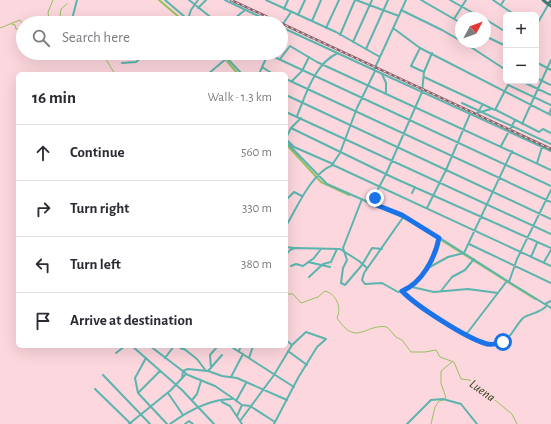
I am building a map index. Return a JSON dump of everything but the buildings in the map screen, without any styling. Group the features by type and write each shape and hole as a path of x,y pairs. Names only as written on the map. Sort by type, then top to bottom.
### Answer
{"main road":[{"path":"542,0 549,3"}],"street":[{"path":"73,16 77,0"},
{"path":"164,0 184,16"},
{"path":"188,0 209,16"},
{"path":"190,16 194,5 198,0"},
{"path":"198,8 206,0"},
{"path":"225,0 259,16"},
{"path":"266,0 312,21 380,57"},
{"path":"284,9 288,0"},
{"path":"298,15 305,0"},
{"path":"312,21 321,0"},
{"path":"326,28 339,0"},
{"path":"340,35 356,0 399,16"},
{"path":"353,42 372,0"},
{"path":"366,49 388,0"},
{"path":"288,222 302,196 318,176 333,165 340,153 350,125 406,0"},
{"path":"422,0 454,19 466,0"},
{"path":"450,0 471,12"},
{"path":"493,0 511,12"},
{"path":"501,5 504,0"},
{"path":"539,21 549,3"},
{"path":"237,16 245,9"},
{"path":"401,10 455,37"},
{"path":"288,16 291,12"},
{"path":"491,23 503,30"},
{"path":"393,28 420,48 550,115 551,109"},
{"path":"288,30 551,152"},
{"path":"491,39 503,45"},
{"path":"288,49 290,46 309,57 551,170"},
{"path":"420,48 411,66 424,72"},
{"path":"473,48 503,68"},
{"path":"297,116 314,77 331,57 338,53"},
{"path":"374,204 378,186 386,174 422,92 424,72 432,53"},
{"path":"292,81 302,70 309,57"},
{"path":"122,63 136,62 138,60"},
{"path":"210,72 225,60"},
{"path":"229,60 240,72"},
{"path":"260,72 265,60"},
{"path":"280,60 551,186"},
{"path":"522,124 551,60"},
{"path":"539,64 551,70"},
{"path":"262,67 270,72"},
{"path":"382,74 386,83 386,92"},
{"path":"424,77 494,109 538,132 543,129 551,133"},
{"path":"288,80 551,202"},
{"path":"539,80 551,85"},
{"path":"529,84 551,94"},
{"path":"477,113 494,109 508,85 551,105"},
{"path":"288,97 551,219"},
{"path":"462,103 551,144"},
{"path":"475,116 483,104"},
{"path":"288,113 551,234"},
{"path":"427,208 446,170 470,114"},
{"path":"288,134 291,128 301,118"},
{"path":"501,146 515,120"},
{"path":"291,128 340,153 551,249 544,263"},
{"path":"288,140 294,147 427,208 520,253 551,266"},
{"path":"288,144 318,176 330,185 404,216 551,308"},
{"path":"537,163 542,147"},
{"path":"425,270 448,257 464,253 512,151"},
{"path":"412,193 415,187"},
{"path":"465,334 508,281 551,190"},
{"path":"288,198 294,192 302,196"},
{"path":"362,199 343,249 347,260 343,268 342,284 345,285 348,282 362,265 372,248 382,249"},
{"path":"404,216 382,249 367,268 362,279 363,283 382,283 398,292 412,287 425,270 436,251 439,238"},
{"path":"531,257 537,243"},
{"path":"469,244 551,283"},
{"path":"288,247 343,249 367,268"},
{"path":"288,252 295,248"},
{"path":"291,266 296,264 303,266 321,249"},
{"path":"309,277 322,264 331,262 338,249"},
{"path":"441,291 452,277 465,270 474,259"},
{"path":"308,262 330,267"},
{"path":"412,287 426,291 468,289 498,293"},
{"path":"402,291 420,306 465,334 485,344 500,343 506,339 525,317 544,309 551,301"},
{"path":"152,348 186,374 215,386 242,405 250,406 275,423 298,378 317,347 326,339 306,332 292,345 274,375 250,406 242,422 230,406 221,401"},
{"path":"288,342 292,345"},
{"path":"116,354 124,348"},
{"path":"134,348 192,400 214,424"},
{"path":"165,358 174,348"},
{"path":"185,348 207,371"},
{"path":"212,372 210,355 216,348"},
{"path":"234,348 294,387"},
{"path":"249,358 252,348"},
{"path":"288,351 307,365"},
{"path":"231,377 243,354"},
{"path":"207,371 211,369 222,355"},
{"path":"146,358 135,378 138,393 169,424 207,403 235,400"},
{"path":"183,371 188,369 207,371 222,376 231,377 287,400"},
{"path":"138,393 160,371"},
{"path":"182,378 183,371"},
{"path":"95,389 130,424 168,393 186,374"},
{"path":"103,375 150,424"},
{"path":"192,400 197,394 202,381"},
{"path":"235,400 246,383"},
{"path":"168,393 183,415"},
{"path":"406,424 431,400 443,399 461,404 477,424"},
{"path":"237,416 242,405"},
{"path":"185,424 189,421 193,424"}],"waterway":[{"path":"48,16 48,12 53,0"},
{"path":"159,0 178,16"},
{"path":"60,16 61,9 67,4"},
{"name":"Luena","path":"0,28 16,22"},
{"path":"12,24 15,25 16,29"},
{"name":"Luena","path":"106,60 114,72"},
{"path":"226,60 236,72"},
{"path":"288,146 321,182 349,195"},
{"path":"414,223 535,299"},
{"name":"Luena","path":"288,294 293,294 301,303 318,297 325,291 335,298 339,310 337,318 350,332 356,333 373,328 387,327 396,337 402,340 411,352 436,350 440,357 454,362 461,379 470,380 483,395 490,396 512,414 517,424"},
{"path":"431,424 435,407 439,401 446,398 441,383 441,371 452,362"}],"railway":[{"path":"231,0 265,16"},
{"path":"288,27 551,149"}],"route":[{"path":"375,198 374,204 402,215 439,238 435,254 425,270 412,287 402,291 420,306 470,337 485,344 496,344 503,342"}]}
